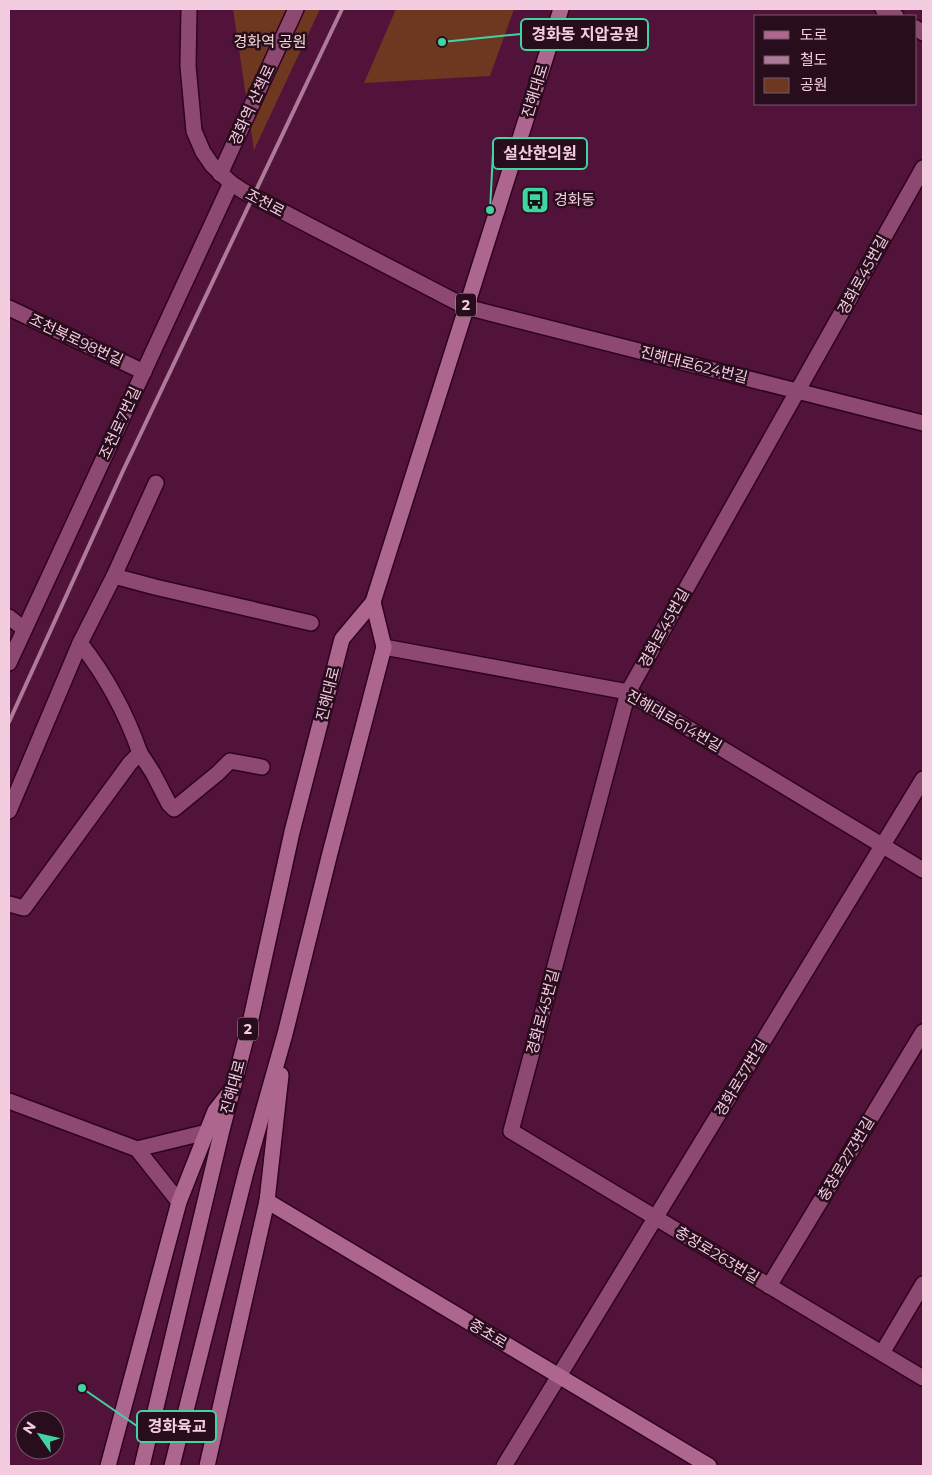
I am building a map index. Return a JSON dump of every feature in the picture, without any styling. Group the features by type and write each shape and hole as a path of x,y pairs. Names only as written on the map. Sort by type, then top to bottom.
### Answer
{"main road":[{"name":"진해대로","path":"142,1466 222,1130 235,1086 292,832 342,639 373,602 561,9"},
{"path":"172,1466 246,1172 285,1034 384,647 373,602"},
{"path":"207,1466 267,1201 285,1034"},
{"path":"108,1466 179,1202 215,1111 235,1086"},
{"name":"중초로","path":"267,1201 709,1466"}],"street":[{"name":"조천로","path":"189,9 188,66 194,131 203,152 226,178 269,206 466,307"},
{"name":"경화역 산책로","path":"226,178 296,9"},
{"path":"883,9 894,15"},
{"name":"경화로45번길","path":"511,1131 628,692 923,168"},
{"name":"조천로7번길","path":"9,663 144,372 226,178"},
{"name":"진해대로624번길","path":"466,307 923,423"},
{"name":"조천북로98번길","path":"9,308 144,372"},
{"path":"9,811 80,643 114,576 156,483"},
{"path":"114,576 311,623"},
{"path":"9,617 24,629"},
{"path":"80,643 98,666 117,698 133,730 140,753 169,804 174,809 230,761 262,768"},
{"name":"진해대로614번길","path":"384,647 628,692 923,870"},
{"path":"9,904 24,908 133,759 140,753"},
{"name":"경화로37번길","path":"504,1466 923,779"},
{"name":"충장로273번길","path":"769,1286 923,1032"},
{"path":"9,1101 137,1149 179,1202"},
{"name":"충장로263번길","path":"511,1131 923,1378"},
{"path":"137,1149 206,1132"},
{"path":"882,1353 923,1284"}],"green space":[{"name":"경화역 공원","path":"233,9 320,9 254,150"},
{"path":"396,9 514,9 490,76 364,83"}],"railway":[{"path":"9,722 122,473 342,9"}],"place":[{"name":"경화동 지압공원","path":"442,42"},
{"name":"경화동","path":"535,200"},
{"name":"설산한의원","path":"490,210"},
{"name":"경화육교","path":"82,1388"}]}
